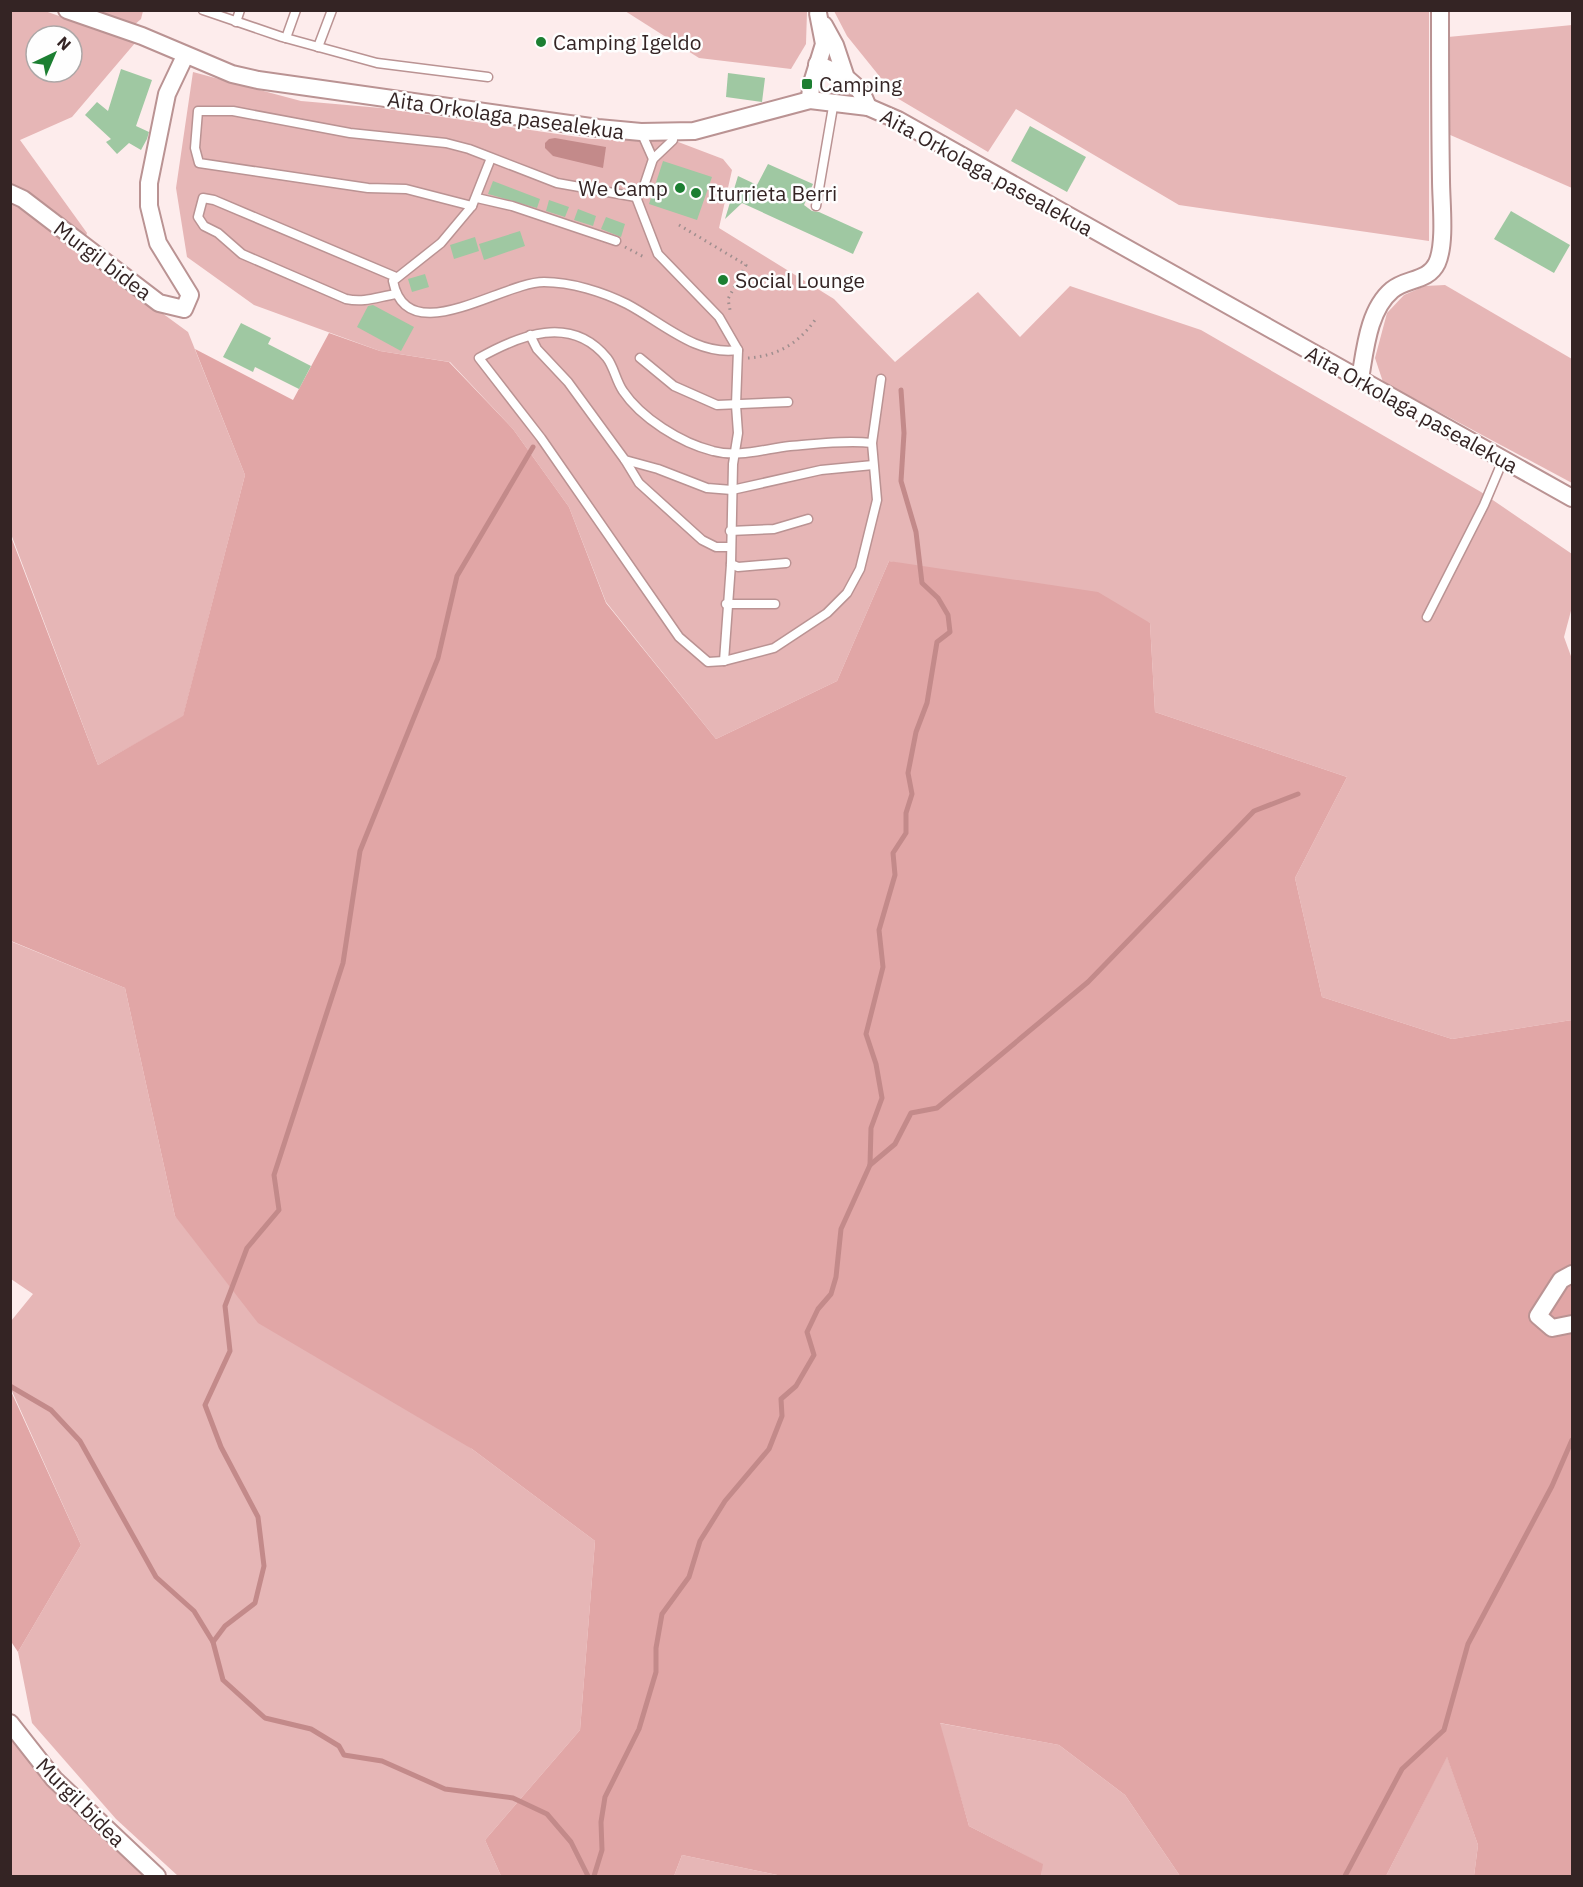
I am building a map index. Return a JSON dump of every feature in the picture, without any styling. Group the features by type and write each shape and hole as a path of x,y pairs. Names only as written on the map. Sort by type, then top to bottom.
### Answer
{"street":[{"name":"Aita Orkolaga pasealekua","path":"67,10 142,36 185,56 258,80 641,132 673,132 727,123 810,100 868,106 898,120 1572,498"},
{"path":"1360,379 1365,350 1376,312 1382,301 1404,283 1417,281 1429,273 1437,263 1441,226 1440,10"},
{"path":"810,100 817,64 824,45 818,12"},
{"path":"818,12 835,45 845,75"},
{"name":"Murgil bidea","path":"10,193 23,200 159,303 184,309 190,295 158,243 149,206 149,183 167,94 185,56"},
{"path":"817,64 845,75 862,91 868,106"},
{"path":"1572,1274 1561,1280 1538,1316 1552,1328 1572,1324"},
{"name":"Murgil bidea","path":"10,1723 54,1779 157,1876"}],"lane":[{"path":"203,10 286,38 377,63 488,77"},
{"path":"236,22 240,10"},
{"path":"286,38 296,10"},
{"path":"318,47 332,10"},
{"path":"816,206 834,101"},
{"path":"616,241 475,202 406,189 368,188 200,163 195,148 198,111 233,111 350,133 446,143 557,183 636,197"},
{"path":"641,132 653,159"},
{"path":"636,197 644,186 653,159 673,140 673,132"},
{"path":"490,158 475,202 441,243 393,281 396,294 404,304 430,314 450,311 531,284 554,283 582,287 613,297 713,352 738,354"},
{"path":"636,197 658,254 719,317 738,354 736,405 738,433 732,490 731,564 726,604 724,661"},
{"path":"396,277 214,200 203,198 198,218 204,226 218,233 242,254 346,299 362,302 374,297 396,294"},
{"path":"872,443 832,443 735,454 696,445 653,421 623,391 607,358 577,334 560,332 530,335 479,358 541,438 679,637 708,662 724,661 774,648 827,614 848,593 860,568 877,500 872,443 881,379"},
{"path":"530,335 537,349 568,382 639,483 702,540 716,547 730,547"},
{"path":"640,358 658,375 694,397 717,405 788,402"},
{"path":"625,460 658,469 707,488 732,490 821,470 873,465"},
{"path":"1427,617 1484,505 1503,460"},
{"path":"730,531 774,529 808,519"},
{"path":"731,564 738,567 786,563"},
{"path":"726,604 775,604"}],"path":[{"path":"680,225 746,265 728,299"},
{"path":"738,354 772,354 790,347 815,320"}],"shaded area":[{"path":"11,11 45,11 82,24 24,24 24,84 84,84 84,25 135,43 72,117 20,140 87,233 80,253 188,332 245,475 183,717 98,765 11,534"},
{"path":"87,11 143,11 141,19 133,26"},
{"path":"625,11 807,11 806,44 791,69 699,58"},
{"path":"834,11 1429,11 1429,241 1179,205 1016,109 988,152 897,98 847,36"},
{"path":"1572,25 1572,188 1448,134 1448,37"},
{"path":"193,72 301,101 381,108 592,139 673,140 723,159 732,170 719,228 834,299 895,362 978,292 1020,337 1070,286 1201,330 1481,492 1572,554 1572,607 1564,637 1572,659 1572,1020 1452,1039 1322,997 1295,878 1347,777 1155,712 1150,623 889,561 837,681 716,739 606,602 569,507 513,429 450,362 380,351 254,305 187,257 176,188"},
{"path":"555,138 606,147 603,168 553,156 545,148 545,143"},
{"path":"1445,285 1572,359 1572,483 1383,382 1375,358 1387,313 1404,295 1425,286"},
{"path":"329,333 380,351 449,362 513,429 569,507 606,603 716,739 837,681 889,561 1098,592 1150,623 1155,712 1347,777 1295,878 1322,997 1452,1039 1572,1020 1572,1876 1474,1876 1478,1845 1447,1757 1386,1876 1180,1876 1125,1795 1059,1745 940,1723 969,1826 1043,1864 1041,1876 782,1876 682,1855 674,1876 501,1876 485,1840 580,1730 595,1541 472,1449 258,1323 175,1216 125,988 11,941 10,534 98,765 183,716 245,475 195,349 293,400"},
{"path":"10,941 125,988 175,1216 472,1449 595,1541 580,1730 485,1840 501,1876 178,1876 116,1819 32,1723 18,1652 81,1545 11,1389 11,1321 33,1294 11,1279"},
{"path":"10,1389 81,1545 18,1652 10,1640"},
{"path":"939,1723 1059,1745 1125,1795 1180,1876 1041,1876 1042,1864 969,1826"},
{"path":"10,1732 43,1776 144,1876 11,1876"},
{"path":"1447,1756 1478,1845 1474,1876 1386,1876"},
{"path":"682,1855 782,1876 674,1876"}],"building":[{"path":"121,69 152,80 136,126 149,132 147,139 141,150 129,143 117,154 106,142 111,139 85,115 97,102 108,111"},
{"path":"728,73 765,78 762,102 726,97"},
{"path":"1030,126 1086,157 1067,192 1011,161"},
{"path":"663,161 712,177 697,220 649,204"},
{"path":"768,164 813,184 804,205 812,211 863,232 853,254 742,203 725,219 738,176 757,185"},
{"path":"493,181 540,199 537,208 488,194"},
{"path":"549,200 569,207 565,217 546,211"},
{"path":"578,209 596,216 593,226 574,220"},
{"path":"1511,211 1570,245 1554,273 1494,239"},
{"path":"606,217 625,224 621,237 601,229"},
{"path":"520,231 525,246 484,260 479,244"},
{"path":"475,237 479,251 454,259 450,245"},
{"path":"425,274 429,287 412,292 408,279"},
{"path":"373,305 414,327 401,351 357,327 368,306"},
{"path":"241,323 271,338 268,344 311,366 299,389 255,367 253,372 223,357"}],"waterway":[{"path":"594,1876 602,1850 601,1822 605,1797 639,1729 656,1672 656,1648 662,1614 689,1577 700,1541 725,1501 769,1449 782,1416 781,1399 796,1386 814,1355 807,1332 818,1309 831,1294 836,1277 841,1229 870,1165 871,1128 882,1098 876,1064 866,1034 883,967 879,930 895,875 893,853 906,833 906,813 912,794 908,773 916,732 927,703 937,642 950,632 948,615 938,598 922,583 916,532 901,481 904,433 901,390"},
{"path":"213,1642 225,1626 255,1603 264,1566 258,1517 221,1447 205,1405 230,1351 225,1306 247,1248 279,1210 274,1175 343,963 360,851 438,658 457,576 533,447"},
{"path":"870,1165 895,1144 911,1113 937,1108 1088,982 1254,811 1298,794"},
{"path":"10,1386 51,1410 80,1441 156,1577 194,1611 213,1642 223,1680 265,1718 311,1729 339,1746 344,1755 382,1761 445,1789 513,1798 547,1814 571,1842 588,1876"},
{"path":"1345,1876 1402,1769 1444,1730 1468,1644 1552,1486 1572,1440"}],"place":[{"name":"Camping Igeldo","path":"541,42"},
{"name":"Camping","path":"807,84"},
{"name":"We Camp","path":"680,188"},
{"name":"Iturrieta Berri","path":"696,193"},
{"name":"Social Lounge","path":"723,280"}]}
